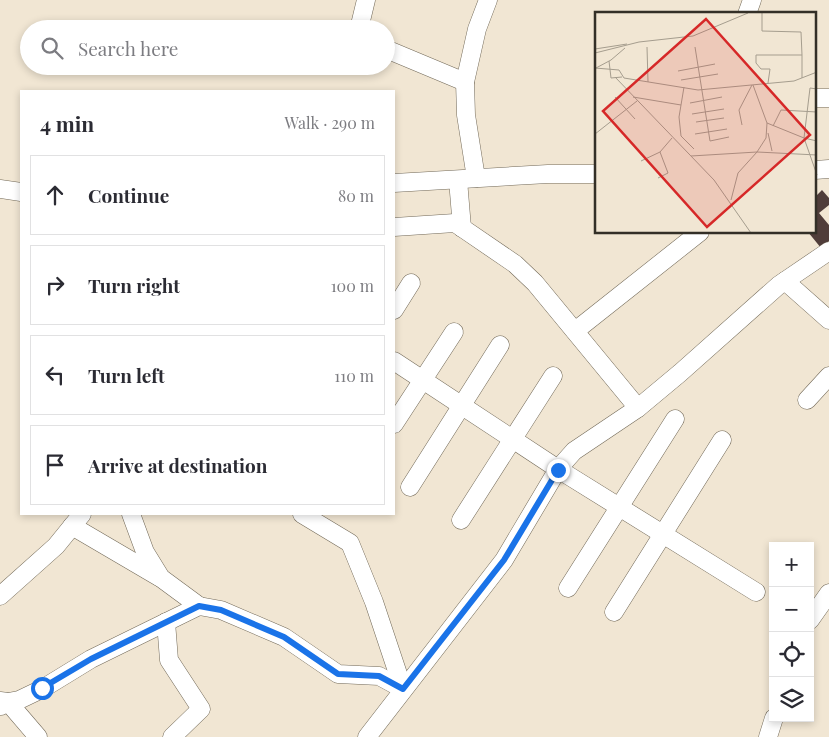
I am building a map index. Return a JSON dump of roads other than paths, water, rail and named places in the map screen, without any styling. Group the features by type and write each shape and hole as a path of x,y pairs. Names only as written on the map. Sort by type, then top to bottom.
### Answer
{"street":[{"path":"361,20 365,0"},
{"path":"462,228 467,179 465,82 477,29 488,0"},
{"path":"748,12 752,0"},
{"path":"395,53 465,82"},
{"path":"816,98 829,98"},
{"path":"816,170 829,169"},
{"path":"395,183 548,174 595,174"},
{"path":"0,189 20,192"},
{"path":"395,227 455,223 515,264 536,283 638,408"},
{"path":"575,331 697,234"},
{"path":"367,737 504,560 558,470 574,451 638,408 680,374 785,281 829,251"},
{"path":"785,281 829,320"},
{"path":"395,308 411,283"},
{"path":"395,422 454,332"},
{"path":"410,487 500,345"},
{"path":"395,361 558,470 756,592"},
{"path":"461,520 554,376"},
{"path":"807,400 829,376"},
{"path":"568,588 675,419"},
{"path":"614,612 722,440"},
{"path":"131,515 145,552 161,578"},
{"path":"304,515 350,543 374,602 403,689"},
{"path":"0,596 56,546 77,520 199,606 221,610 284,637 338,674 379,676 403,689"},
{"path":"814,614 829,593"},
{"path":"3,703 19,700 91,659 199,606"},
{"path":"166,622 169,660 201,709 172,737"},
{"path":"3,703 38,737"},
{"path":"768,737 773,722"}]}
